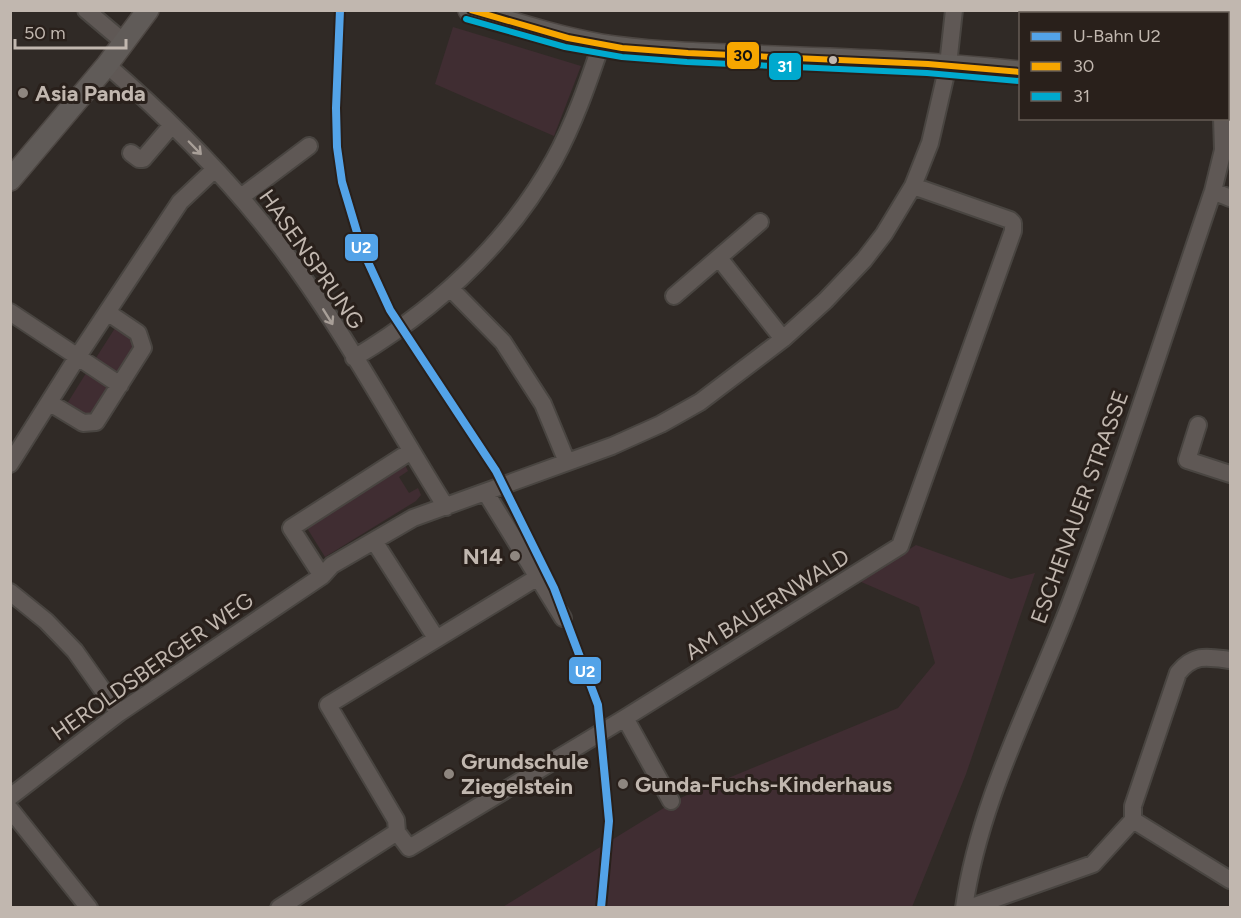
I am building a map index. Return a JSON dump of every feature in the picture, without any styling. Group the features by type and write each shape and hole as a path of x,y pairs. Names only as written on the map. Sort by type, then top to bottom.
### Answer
{"main road":[{"path":"10,180 125,43 148,10"},
{"path":"469,10 551,34 601,45 644,50 708,55 892,60 1019,72"}],"street":[{"path":"86,10 125,43"},
{"name":"HEROLDSBERGER WEG","path":"10,797 119,713 322,576 332,565 412,519 612,446 661,424 700,402 783,339 825,301 864,260 884,234 913,186 930,143 948,64 954,10"},
{"path":"354,358 418,316 482,260 554,160 566,136 601,45"},
{"name":"HASENSPRUNG","path":"107,65 172,125 215,169 275,239 309,286 446,507"},
{"name":"ESCHENAUER STRASSE","path":"964,908 968,878 990,801 1108,504 1213,191 1223,150 1222,120"},
{"path":"131,153 143,159 172,125"},
{"path":"241,197 309,146"},
{"path":"10,464 180,202 215,169"},
{"name":"AM BAUERNWALD","path":"397,832 408,848 625,718 900,546 1014,231 1010,219 913,186"},
{"path":"1213,191 1230,198"},
{"path":"674,296 760,222"},
{"path":"719,258 783,339"},
{"path":"451,289 503,342 543,404 567,462"},
{"path":"10,312 120,384"},
{"path":"50,403 83,423 96,422 143,348 138,333 107,312"},
{"path":"1198,425 1187,460 1230,474"},
{"path":"322,576 291,528 411,452"},
{"path":"486,493 563,618"},
{"path":"374,541 436,638"},
{"path":"279,908 397,832 396,820 328,705 538,578"},
{"path":"10,592 46,621 75,651 119,713"},
{"path":"969,908 1093,864 1133,820 1133,806 1179,673 1186,663 1204,656 1230,660"},
{"path":"625,718 671,801"},
{"path":"10,809 89,908"},
{"path":"1133,820 1230,880"}],"shaded area":[{"path":"453,27 581,66 554,136 435,84"},
{"path":"117,325 134,337 137,349 123,370 113,374 94,361"},
{"path":"88,370 109,382 110,390 96,413 75,413 65,407"},
{"path":"405,465 408,471 399,477 409,493 418,488 421,495 416,501 325,557 307,528"},
{"path":"916,545 1011,579 1035,573 966,774 912,907 501,908 680,798 898,708 935,663 919,607 859,581"}],"metro line":[{"name":"U2","path":"340,10 336,108 337,147 342,182 362,249 390,310 496,471 554,588 598,705 609,821 601,908"}],"transit line":[{"name":"30","path":"471,10 568,38 622,48 928,64 1019,72"},
{"name":"31","path":"466,19 565,47 622,57 927,73 1019,81"}],"place":[{"name":"Asia Panda","path":"23,93"},
{"name":"N14","path":"515,556"},
{"name":"Grundschule Ziegelstein","path":"449,774"},
{"name":"Gunda-Fuchs-Kinderhaus","path":"623,784"}]}
